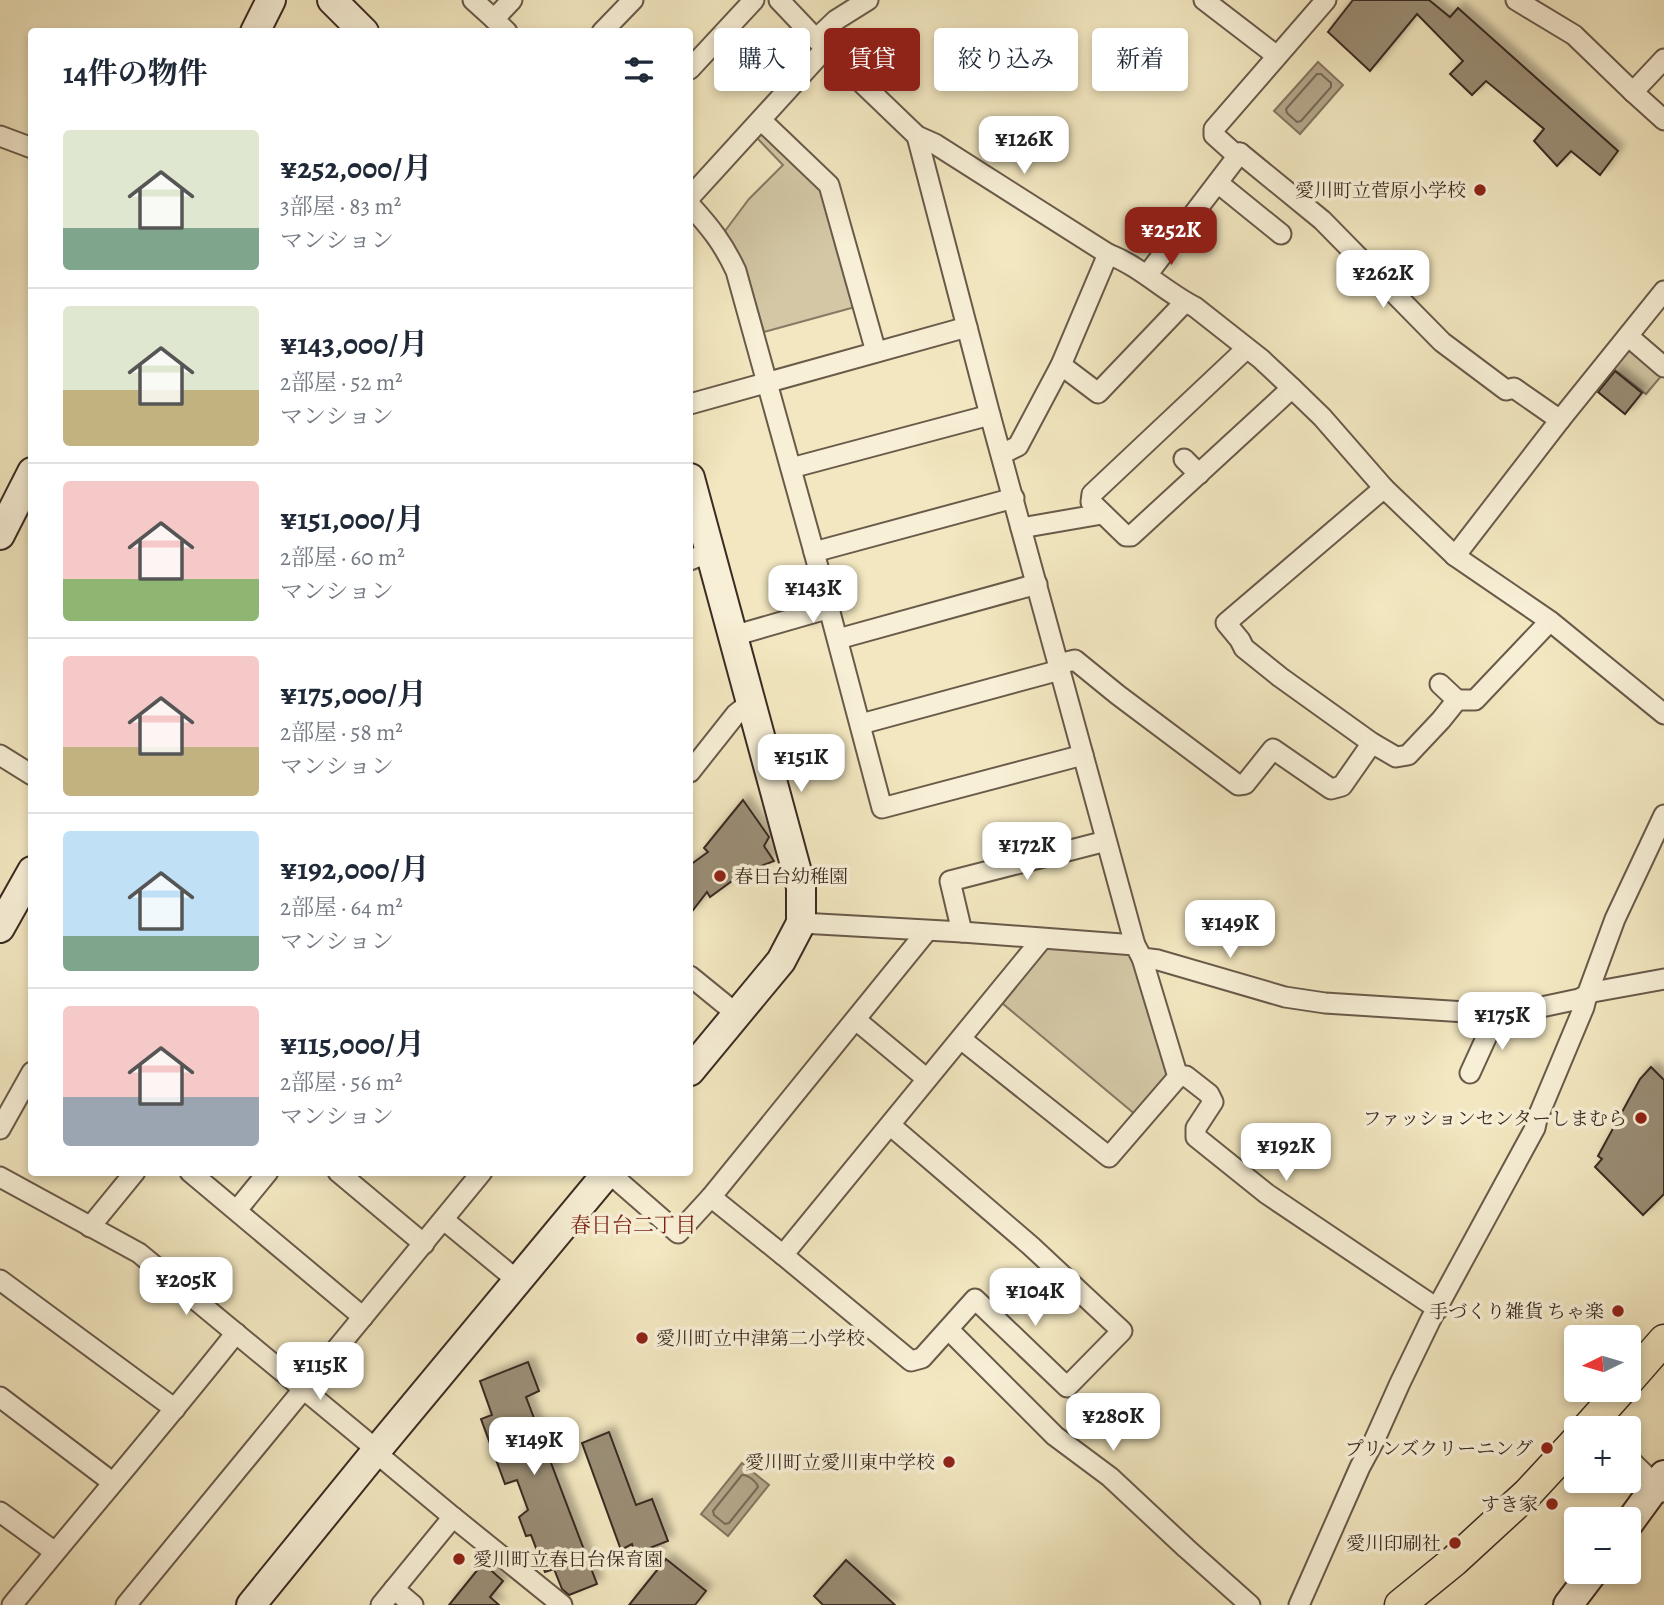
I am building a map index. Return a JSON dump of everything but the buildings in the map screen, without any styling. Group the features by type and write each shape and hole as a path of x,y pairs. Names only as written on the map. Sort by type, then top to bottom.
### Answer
{"main road":[{"path":"1642,1367 1662,1346"},
{"path":"1600,1416 1611,1402"},
{"path":"1410,1602 1528,1493 1564,1455"}],"street":[{"path":"258,28 271,0"},
{"path":"332,0 359,28"},
{"path":"473,0 500,25 512,0"},
{"path":"606,28 633,0"},
{"path":"693,66 754,0"},
{"path":"779,0 917,136 935,144 1108,254 1147,275 1195,307 1261,359 1322,417 1384,488 1455,556 1550,621 1664,714"},
{"path":"693,194 761,120 821,44 836,20 868,0"},
{"path":"1204,0 1277,56"},
{"path":"1326,0 1214,129 1214,135 1322,220 1442,342 1506,390 1514,388 1560,420"},
{"path":"1516,0 1574,35 1664,120"},
{"path":"1633,92 1664,58"},
{"path":"761,120 829,185 876,352"},
{"path":"0,136 28,146"},
{"path":"917,136 1106,841 1178,1077"},
{"path":"1147,275 1240,153"},
{"path":"1218,183 1282,234"},
{"path":"693,208 725,247 736,271 830,608 882,808 1083,755"},
{"path":"1002,454 1018,446 1061,365 1108,254"},
{"path":"1455,556 1664,291"},
{"path":"1061,365 1098,393 1185,302"},
{"path":"693,403 967,327"},
{"path":"1628,336 1664,367"},
{"path":"1247,349 1092,494 1091,502 1126,536 1131,536 1292,388"},
{"path":"791,468 990,415"},
{"path":"1184,458 1199,474"},
{"path":"0,535 28,480"},
{"path":"1384,488 1220,619 1244,648 1283,672 1372,743 1396,757 1408,755 1457,700"},
{"path":"814,552 1014,498"},
{"path":"693,501 700,556 733,636 801,887 801,923 782,961 693,1068"},
{"path":"1021,528 1102,514"},
{"path":"838,639 1037,584"},
{"path":"733,636 830,608"},
{"path":"1440,684 1457,700 1475,700 1550,621"},
{"path":"861,724 1059,667 1075,660 1118,695 1195,747 1238,785 1245,784 1273,749 1331,789 1342,786 1372,743"},
{"path":"693,768 736,714 751,702"},
{"path":"0,755 28,772"},
{"path":"1299,1605 1400,1382 1535,1128 1584,1007 1615,919 1664,815"},
{"path":"962,932 950,881 1106,841"},
{"path":"4,911 28,877"},
{"path":"801,923 962,932 1139,951 1158,960 1286,997 1325,1003 1513,1013 1579,999 1593,992 1664,979"},
{"path":"613,1176 678,1233 711,1197 927,931"},
{"path":"783,1255 1042,939"},
{"path":"693,978 738,1015"},
{"path":"1470,1073 1497,1014"},
{"path":"856,1020 927,1079"},
{"path":"961,1039 1109,1157 1178,1077 1185,1076 1209,1094 1213,1102 1196,1128 1196,1137 1267,1194 1438,1309"},
{"path":"0,1129 28,1079"},
{"path":"711,1197 911,1361 922,1358 975,1299 1066,1387 1122,1331 1031,1246 890,1125"},
{"path":"90,1227 132,1176"},
{"path":"195,1176 363,1317"},
{"path":"236,1210 265,1176"},
{"path":"343,1176 424,1244"},
{"path":"126,1605 479,1176"},
{"path":"251,1605 605,1176"},
{"path":"0,1177 139,1253 562,1605"},
{"path":"444,1220 518,1281"},
{"path":"0,1280 175,1409"},
{"path":"949,1329 1055,1436 1110,1477 1250,1605"},
{"path":"12,1605 236,1333"},
{"path":"0,1397 112,1482"},
{"path":"1641,1468 1662,1484 1641,1509"},
{"path":"0,1512 55,1552"},
{"path":"381,1605 453,1517"},
{"path":"1568,1605 1584,1584"},
{"path":"394,1589 413,1605"}],"shaded area":[{"path":"762,129 824,190 855,307 764,332 746,270 725,231 749,199 783,165 756,137"},
{"path":"1633,347 1663,374 1646,394 1610,366 1624,348"},
{"path":"1044,947 1135,953 1169,1075 1136,1115 1002,1003"}],"water":[{"path":"1318,62 1343,85 1300,134 1274,111"},
{"path":"742,1463 769,1485 728,1536 701,1514"}],"place":[{"name":"愛川町立菅原小学校","path":"1480,190"},
{"name":"春日台幼稚園","path":"720,876"},
{"name":"ファッションセンターしまむら","path":"1641,1118"},
{"name":"手づくり雑貨 ちゃ楽","path":"1618,1311"},
{"name":"愛川町立中津第二小学校","path":"642,1338"},
{"name":"プリンズクリーニング","path":"1547,1448"},
{"name":"愛川町立愛川東中学校","path":"949,1462"},
{"name":"すき家","path":"1552,1504"},
{"name":"愛川印刷社","path":"1455,1543"},
{"name":"愛川町立春日台保育園","path":"459,1559"}],"district":[{"name":"春日台二丁目","path":"633,1225"}]}
